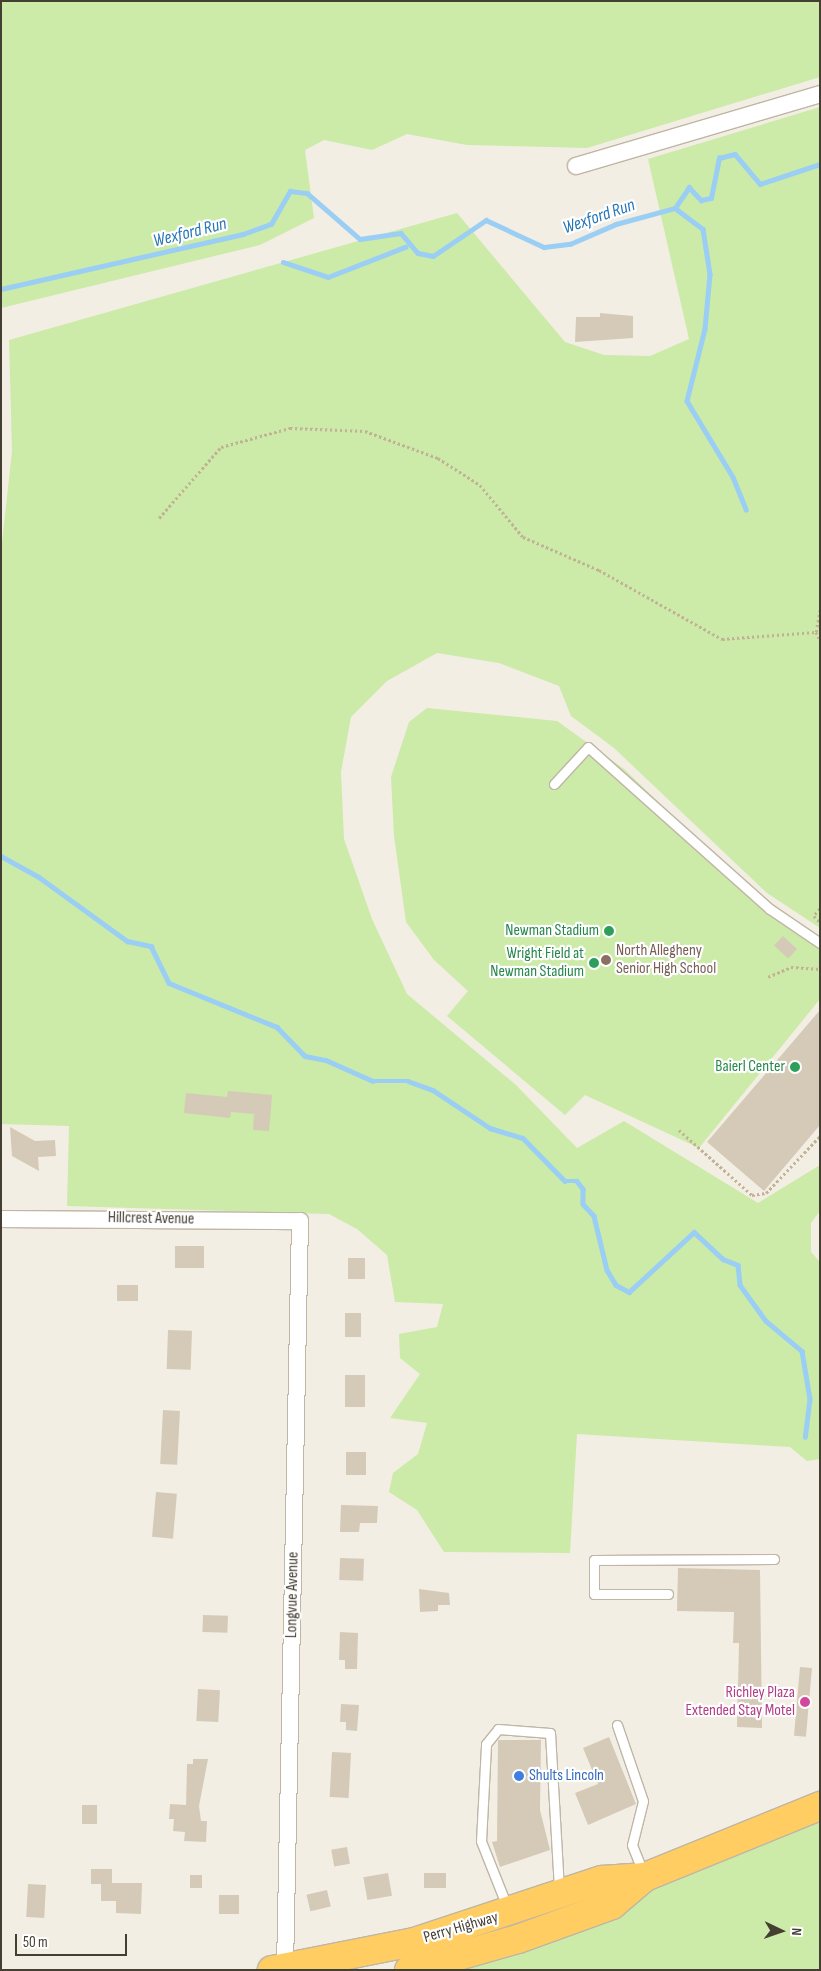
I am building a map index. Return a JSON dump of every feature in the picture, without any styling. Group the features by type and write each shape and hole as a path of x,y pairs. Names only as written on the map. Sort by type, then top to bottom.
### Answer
{"highway":[{"name":"Perry Highway","path":"408,1970 518,1939 612,1905 646,1877 820,1806"},
{"name":"Perry Highway","path":"281,1969 406,1944 510,1914 602,1880 646,1877"}],"street":[{"path":"576,166 820,94"},
{"name":"Hillcrest Avenue","path":"1,1219 300,1221"},
{"name":"Longvue Avenue","path":"281,1969 300,1221"}],"lane":[{"path":"554,784 588,747 770,909 820,943"},
{"path":"668,1594 594,1594 594,1560 774,1558"},
{"path":"617,1725 643,1801 632,1845 646,1877"},
{"path":"510,1914 481,1840 486,1744 498,1729 550,1732 560,1897"}],"path":[{"path":"159,518 221,447 290,428 365,431 438,458 480,485 523,537 599,570 722,639 816,632"},
{"path":"820,610 816,632 820,640"},
{"path":"820,909 814,916 820,922"},
{"path":"768,977 791,968 820,969"},
{"path":"679,1130 752,1195 766,1193 820,1136"}],"green space":[{"path":"1,1 820,1 820,77 587,148 467,145 407,134 372,150 324,140 305,150 314,218 260,245 1,308"},
{"path":"820,107 820,928 767,893 614,748 571,716 559,686 499,663 437,653 387,681 351,717 341,772 344,839 372,919 407,994 516,1085 577,1148 624,1121 758,1203 820,1165 820,1211 811,1223 811,1252 820,1262 820,1459 807,1461 790,1447 577,1434 570,1553 444,1552 417,1510 389,1492 393,1473 418,1454 427,1423 390,1418 420,1374 400,1358 399,1334 437,1327 443,1304 395,1302 387,1255 357,1229 329,1214 67,1206 69,1126 1,1124 1,552 12,451 9,340 457,213 565,342 604,355 650,356 689,339 648,159"},
{"name":"Newman Stadium","path":"427,708 557,721 624,769 770,909 820,939 820,999 699,1148 585,1095 565,1115 447,1016 468,991 434,960 406,922 394,836 391,777 409,722"},
{"path":"820,1806 820,1970 469,1970 464,1955"}],"building":[{"path":"600,313 633,316 633,338 575,342 576,317 600,317"},
{"path":"783,936 797,949 788,958 774,946"},
{"name":"Baierl Center","path":"820,1010 820,1125 764,1191 707,1142"},
{"path":"228,1091 272,1095 269,1131 253,1130 254,1114 231,1112 230,1118 184,1113 186,1093 227,1097"},
{"path":"10,1127 35,1141 55,1140 56,1156 38,1157 39,1171 12,1156"},
{"path":"175,1246 204,1246 204,1268 175,1268"},
{"path":"348,1258 365,1258 365,1279 348,1279"},
{"path":"117,1285 138,1285 138,1301 117,1301"},
{"path":"345,1313 361,1313 361,1337 345,1337"},
{"path":"168,1330 192,1331 191,1370 167,1369"},
{"path":"345,1375 365,1375 365,1407 345,1407"},
{"path":"163,1410 180,1411 177,1465 160,1464"},
{"path":"346,1452 366,1452 366,1475 346,1475"},
{"path":"156,1492 177,1494 173,1539 152,1537"},
{"path":"341,1505 378,1506 377,1523 360,1523 359,1532 340,1532"},
{"path":"340,1558 364,1559 363,1581 339,1580"},
{"path":"678,1568 760,1570 762,1728 737,1727 739,1643 733,1643 734,1612 677,1611"},
{"path":"419,1589 449,1593 450,1605 438,1605 438,1611 420,1612"},
{"path":"203,1615 228,1616 227,1633 202,1632"},
{"path":"340,1632 358,1633 357,1669 345,1669 345,1660 339,1660"},
{"path":"800,1667 812,1668 806,1737 794,1736"},
{"path":"198,1689 220,1690 218,1722 196,1721"},
{"path":"341,1704 359,1705 357,1731 346,1730 346,1722 340,1722"},
{"path":"609,1737 636,1804 588,1825 575,1793 598,1784 583,1748"},
{"name":"Shults Lincoln","path":"498,1740 541,1740 540,1810 550,1850 500,1867 492,1842 497,1841"},
{"path":"332,1752 351,1753 349,1798 330,1797"},
{"path":"193,1759 208,1759 199,1806 201,1821 207,1821 206,1842 184,1841 185,1832 173,1831 174,1819 169,1819 170,1804 186,1805 187,1764 193,1764"},
{"path":"82,1805 97,1805 97,1824 82,1824"},
{"path":"347,1847 350,1864 334,1867 331,1850"},
{"path":"91,1869 112,1869 112,1883 142,1883 141,1914 116,1913 116,1901 101,1901 101,1884 91,1884"},
{"path":"388,1873 392,1896 367,1900 363,1877"},
{"path":"424,1873 446,1873 446,1888 424,1888"},
{"path":"190,1875 202,1875 202,1888 190,1888"},
{"path":"28,1884 46,1885 44,1918 26,1917"},
{"path":"327,1890 331,1907 310,1911 307,1895"},
{"path":"219,1895 239,1895 239,1914 219,1914"}],"waterway":[{"name":"Wexford Run","path":"1,289 243,234 271,224 290,191 307,193 360,239 401,233 418,253 433,256 486,220 544,247 570,244 616,224 675,208 689,187 701,200 711,198 719,158 735,154 760,184 820,164"},
{"path":"675,208 703,229 710,274 705,329 687,401 733,477 746,509"},
{"path":"283,262 328,277 405,247"},
{"path":"1,856 39,877 127,941 151,946 169,983 277,1027 305,1056 326,1060 373,1081 408,1081 433,1090 490,1128 523,1138 565,1181 577,1181 583,1189 583,1204 594,1216 607,1270 616,1285 629,1292 694,1232 723,1259 738,1265 740,1285 766,1321 802,1351 810,1399 805,1437"}],"place":[{"name":"Newman Stadium","path":"609,931"},
{"name":"North Allegheny Senior High School","path":"606,960"},
{"name":"Wright Field at Newman Stadium","path":"594,963"},
{"name":"Baierl Center","path":"795,1067"},
{"name":"Richley Plaza Extended Stay Motel","path":"805,1702"},
{"name":"Shults Lincoln","path":"519,1776"}]}
